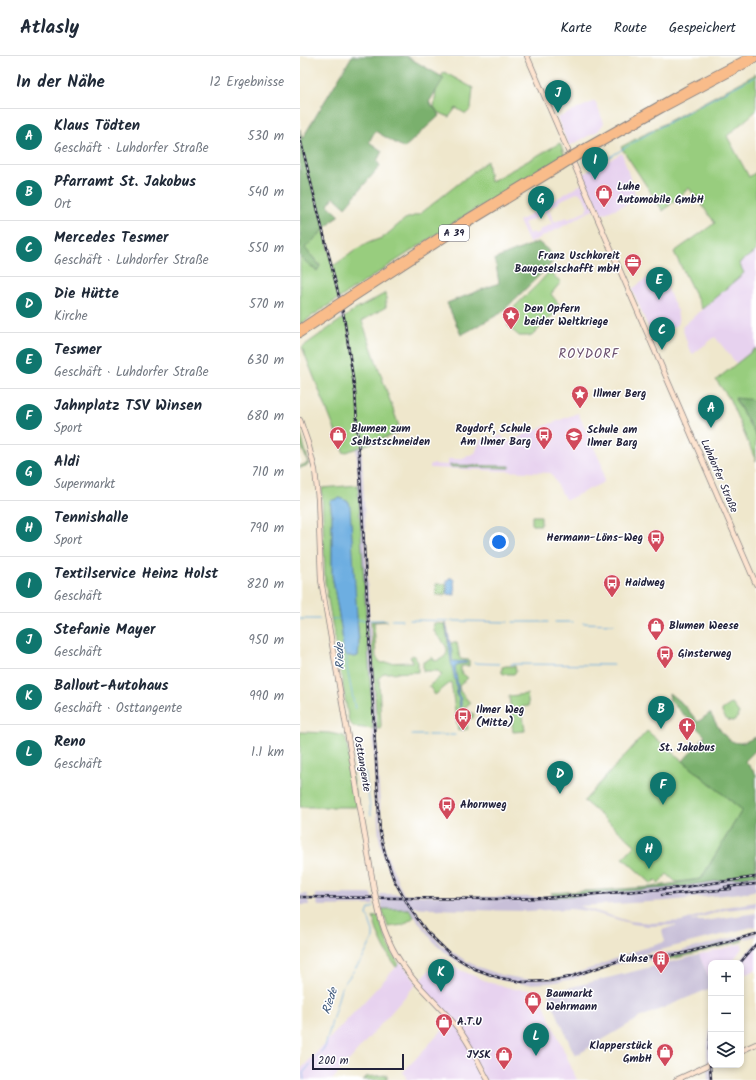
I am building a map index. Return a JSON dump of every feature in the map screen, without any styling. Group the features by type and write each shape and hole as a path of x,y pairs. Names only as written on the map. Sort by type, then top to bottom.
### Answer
{"highway":[{"name":"A 39","path":"300,334 332,310 458,224 670,99 751,56"},
{"name":"A 39","path":"581,152 756,59"},
{"name":"A 39","path":"300,328 332,310"}],"main road":[{"name":"Luhdorfer Straße","path":"527,56 756,584"},
{"name":"Osttangente","path":"300,420 315,470 321,580 378,912 386,936 401,962 412,978 460,1032 470,1046 488,1080"},
{"path":"744,1050 756,1044"},
{"path":"676,1080 708,1065"}],"shaded area":[{"path":"595,101 604,123 598,131 569,146 557,118"},
{"path":"300,129 340,296 354,368 362,457 381,824 384,846 403,893 405,895 554,897 678,887 756,875 756,890 749,892 667,901 579,906 628,921 652,923 682,921 725,907 756,902 756,907 724,910 690,921 704,921 756,913 756,926 628,958 681,951 756,932 756,936 673,957 610,965 573,979 549,983 524,984 500,980 488,976 457,961 433,941 409,909 382,909 380,894 401,894 385,862 379,837 354,409 346,340 338,301 300,146","holes":["413,907 526,911 570,909 588,911 633,924 648,926 677,925 662,930 665,942 634,951 595,967 557,979 524,979 501,975 476,966 442,945 427,929"]},
{"path":"622,153 637,200 600,215 596,208 529,243 519,221 585,182 583,174","holes":["579,192 583,195 588,207 586,208 587,211 568,219 567,217 554,222 548,208","546,211 552,224 539,230 540,232 535,234 533,232 529,234 524,223 540,216 540,214"]},
{"path":"756,251 756,348 736,363 715,337 693,354 689,349 682,327 743,273 739,263"},
{"path":"659,270 677,310 679,323 654,341 632,289"},
{"path":"578,413 602,465 604,482 569,499 565,499 551,473 430,468 430,464 448,465 448,459 460,459 475,453 481,439 486,441 501,435 507,443 532,431"},
{"path":"300,894 307,894 309,905 300,905"},
{"path":"315,894 372,894 374,905 318,906"},
{"path":"756,943 756,947 744,961 741,960"},
{"path":"741,944 743,947 733,960 708,960 708,976 699,955"},
{"path":"756,947 756,969 747,974 744,972 744,961"},
{"path":"699,955 708,976 708,989 641,1017 575,1056 548,993"},
{"path":"443,957 460,970 491,983 515,989 538,990 577,1080 407,1080 403,1072 451,1021 417,983"},
{"path":"401,962 417,983 332,1080 301,1080 300,1070"},
{"path":"708,1044 708,1068 711,1068 713,1080 708,1080 707,1051"}],"green space":[{"path":"352,56 406,56 444,78 429,102 440,115 404,148 375,131 369,142 382,151 377,161 380,166 345,207 334,197 328,205 339,215 305,248 320,266 317,271 300,257 300,129 302,139"},
{"path":"444,72 473,88 471,109 466,114 456,108 449,117 438,112 434,107 437,84"},
{"path":"756,74 756,111 727,136 749,177 756,172 756,251 739,263 744,273 702,309 674,252 715,223 689,188 663,211 621,147"},
{"path":"560,143 565,156 463,217 300,324 300,257 317,271 320,265 304,248 324,230 333,266 363,245 384,237 405,219 420,214 487,161 490,182"},
{"path":"538,242 548,250 552,263 501,313 461,335 447,303 499,283 495,259"},
{"path":"549,272 561,282 551,294 561,307 532,336 519,336 508,326 510,311"},
{"path":"386,293 386,307 362,321 401,432 344,453 302,347 355,310"},
{"path":"756,348 756,400 735,399 756,436 756,461 729,398 716,380"},
{"path":"735,398 756,400 756,436"},
{"path":"300,432 309,463 308,465 300,468 300,466 308,463 300,443"},
{"path":"450,465 510,466 510,468 450,467"},
{"path":"358,485 373,729 354,727 349,722 325,582 322,488","holes":["340,498 349,502 359,642 358,656 354,657 346,655 343,651 342,633 332,575 332,515 330,502"]},
{"path":"532,516 541,516 541,525 532,525"},
{"path":"436,584 446,584 446,595 436,595"},
{"path":"371,621 387,621 374,622 376,657 381,663 413,662 410,657 413,655 418,662 418,672 384,673 379,678 380,729 377,729"},
{"path":"434,623 445,624 448,643 457,643 460,659 469,660 469,666 461,666 461,674 468,678 459,686 460,691 470,703 465,707 466,711 474,714 473,718 468,718 466,720 468,729 458,731 451,682 435,695 429,686 442,675 438,671 423,671 423,662 432,657 435,661 439,660 447,653 446,646 435,633"},
{"path":"515,666 516,672 514,674 502,673 502,667"},
{"path":"669,693 684,705 698,722 710,713 719,728 730,740 741,743 756,737 756,750 745,761 756,774 756,875 678,887 554,897 551,893 652,887 701,879 742,810 683,761 705,736 670,701"},
{"path":"527,694 529,706 522,707 525,731 513,732 509,696"},
{"path":"731,704 739,713 737,718 733,721 727,720 722,713 722,710"},
{"path":"647,731 742,810 701,879 676,882 667,874 659,883 655,880 652,884 623,858 635,845 584,801"},
{"path":"300,732 329,733 344,736 346,739 357,807 300,807"},
{"path":"382,909 409,909 414,917 403,925 388,927"},
{"path":"378,916 387,942 399,965 396,967 379,937 373,917"},
{"path":"743,939 742,941 671,959 656,959 687,954"},
{"path":"387,1075 387,1080 363,1080 366,1077"}],"water":[{"path":"340,498 349,502 350,506 359,648 358,656 354,657 346,655 343,651 342,633 332,575 332,515 330,501"},
{"path":"449,578 454,580 455,595 447,594 447,582"},
{"path":"446,623 452,652 452,661 467,662 458,664 455,668 458,694 461,699 461,710 465,718 462,731 460,728 464,718 460,712"}],"waterway":[{"path":"590,170 650,133 754,77"},
{"path":"300,619 320,619"},
{"path":"332,619 339,619"},
{"name":"Riede","path":"356,620 365,620"},
{"name":"Riede","path":"370,620 387,620"},
{"name":"Riede","path":"392,620 402,620"},
{"name":"Riede","path":"409,620 508,622"},
{"name":"Riede","path":"513,622 548,622"},
{"name":"Riede","path":"555,622 573,622"},
{"name":"Riede","path":"583,623 614,624"},
{"name":"Riede","path":"347,654 347,668 355,709"},
{"path":"474,663 499,664"},
{"path":"511,664 614,665"},
{"path":"412,735 425,735"},
{"path":"428,735 438,735"},
{"path":"440,735 448,735"},
{"path":"450,735 455,735"},
{"name":"Riede","path":"365,770 371,815"},
{"name":"Riede","path":"304,1080 303,1073 325,1047 341,988 363,958 373,938 373,931 367,914 369,909 374,907"}],"railway":[{"path":"300,138 344,317 355,392 380,833 394,880 411,910 427,932 450,954 475,969 500,978 523,982 550,981 570,977 618,961 681,954 756,934"},
{"path":"300,897 542,898 677,888 756,877"},
{"path":"725,887 756,884"},
{"path":"662,895 731,889"},
{"path":"743,960 756,944"},
{"path":"711,1032 709,1050 711,1080"}],"place":[{"name":"Stefanie Mayer","path":"558,113"},
{"name":"Textilservice Heinz Holst","path":"595,180"},
{"name":"Luhe Automobile GmbH","path":"604,208"},
{"name":"Aldi","path":"541,219"},
{"name":"Franz Uschkoreit Baugeselschafft mbH","path":"633,277"},
{"name":"Tesmer","path":"659,300"},
{"name":"Den Opfern beider Weltkriege","path":"511,330"},
{"name":"Mercedes Tesmer","path":"662,350"},
{"name":"Illmer Berg","path":"580,409"},
{"name":"Klaus Tödten","path":"711,428"},
{"name":"Blumen zum Selbstschneiden","path":"338,450"},
{"name":"Roydorf, Schule Am Ilmer Barg","path":"544,450"},
{"name":"Schule am Ilmer Barg","path":"574,451"},
{"name":"Hermann-Löns-Weg","path":"656,553"},
{"name":"Haidweg","path":"612,598"},
{"name":"Blumen Weese","path":"656,641"},
{"name":"Ginsterweg","path":"665,669"},
{"name":"Pfarramt St. Jakobus","path":"661,729"},
{"name":"Ilmer Weg (Mitte)","path":"463,731"},
{"name":"St. Jakobus","path":"687,741"},
{"name":"Die Hütte","path":"560,794"},
{"name":"Jahnplatz TSV Winsen","path":"663,805"},
{"name":"Ahornweg","path":"447,820"},
{"name":"Tennishalle","path":"649,869"},
{"name":"Kuhse","path":"661,974"},
{"name":"Ballout-Autohaus","path":"441,992"},
{"name":"Baumarkt Wehrmann","path":"533,1015"},
{"name":"A.T.U","path":"444,1037"},
{"name":"Reno","path":"536,1056"},
{"name":"Klapperstück GmbH","path":"665,1067"},
{"name":"JYSK","path":"504,1070"}],"district":[{"name":"ROYDORF","path":"589,354"}]}
